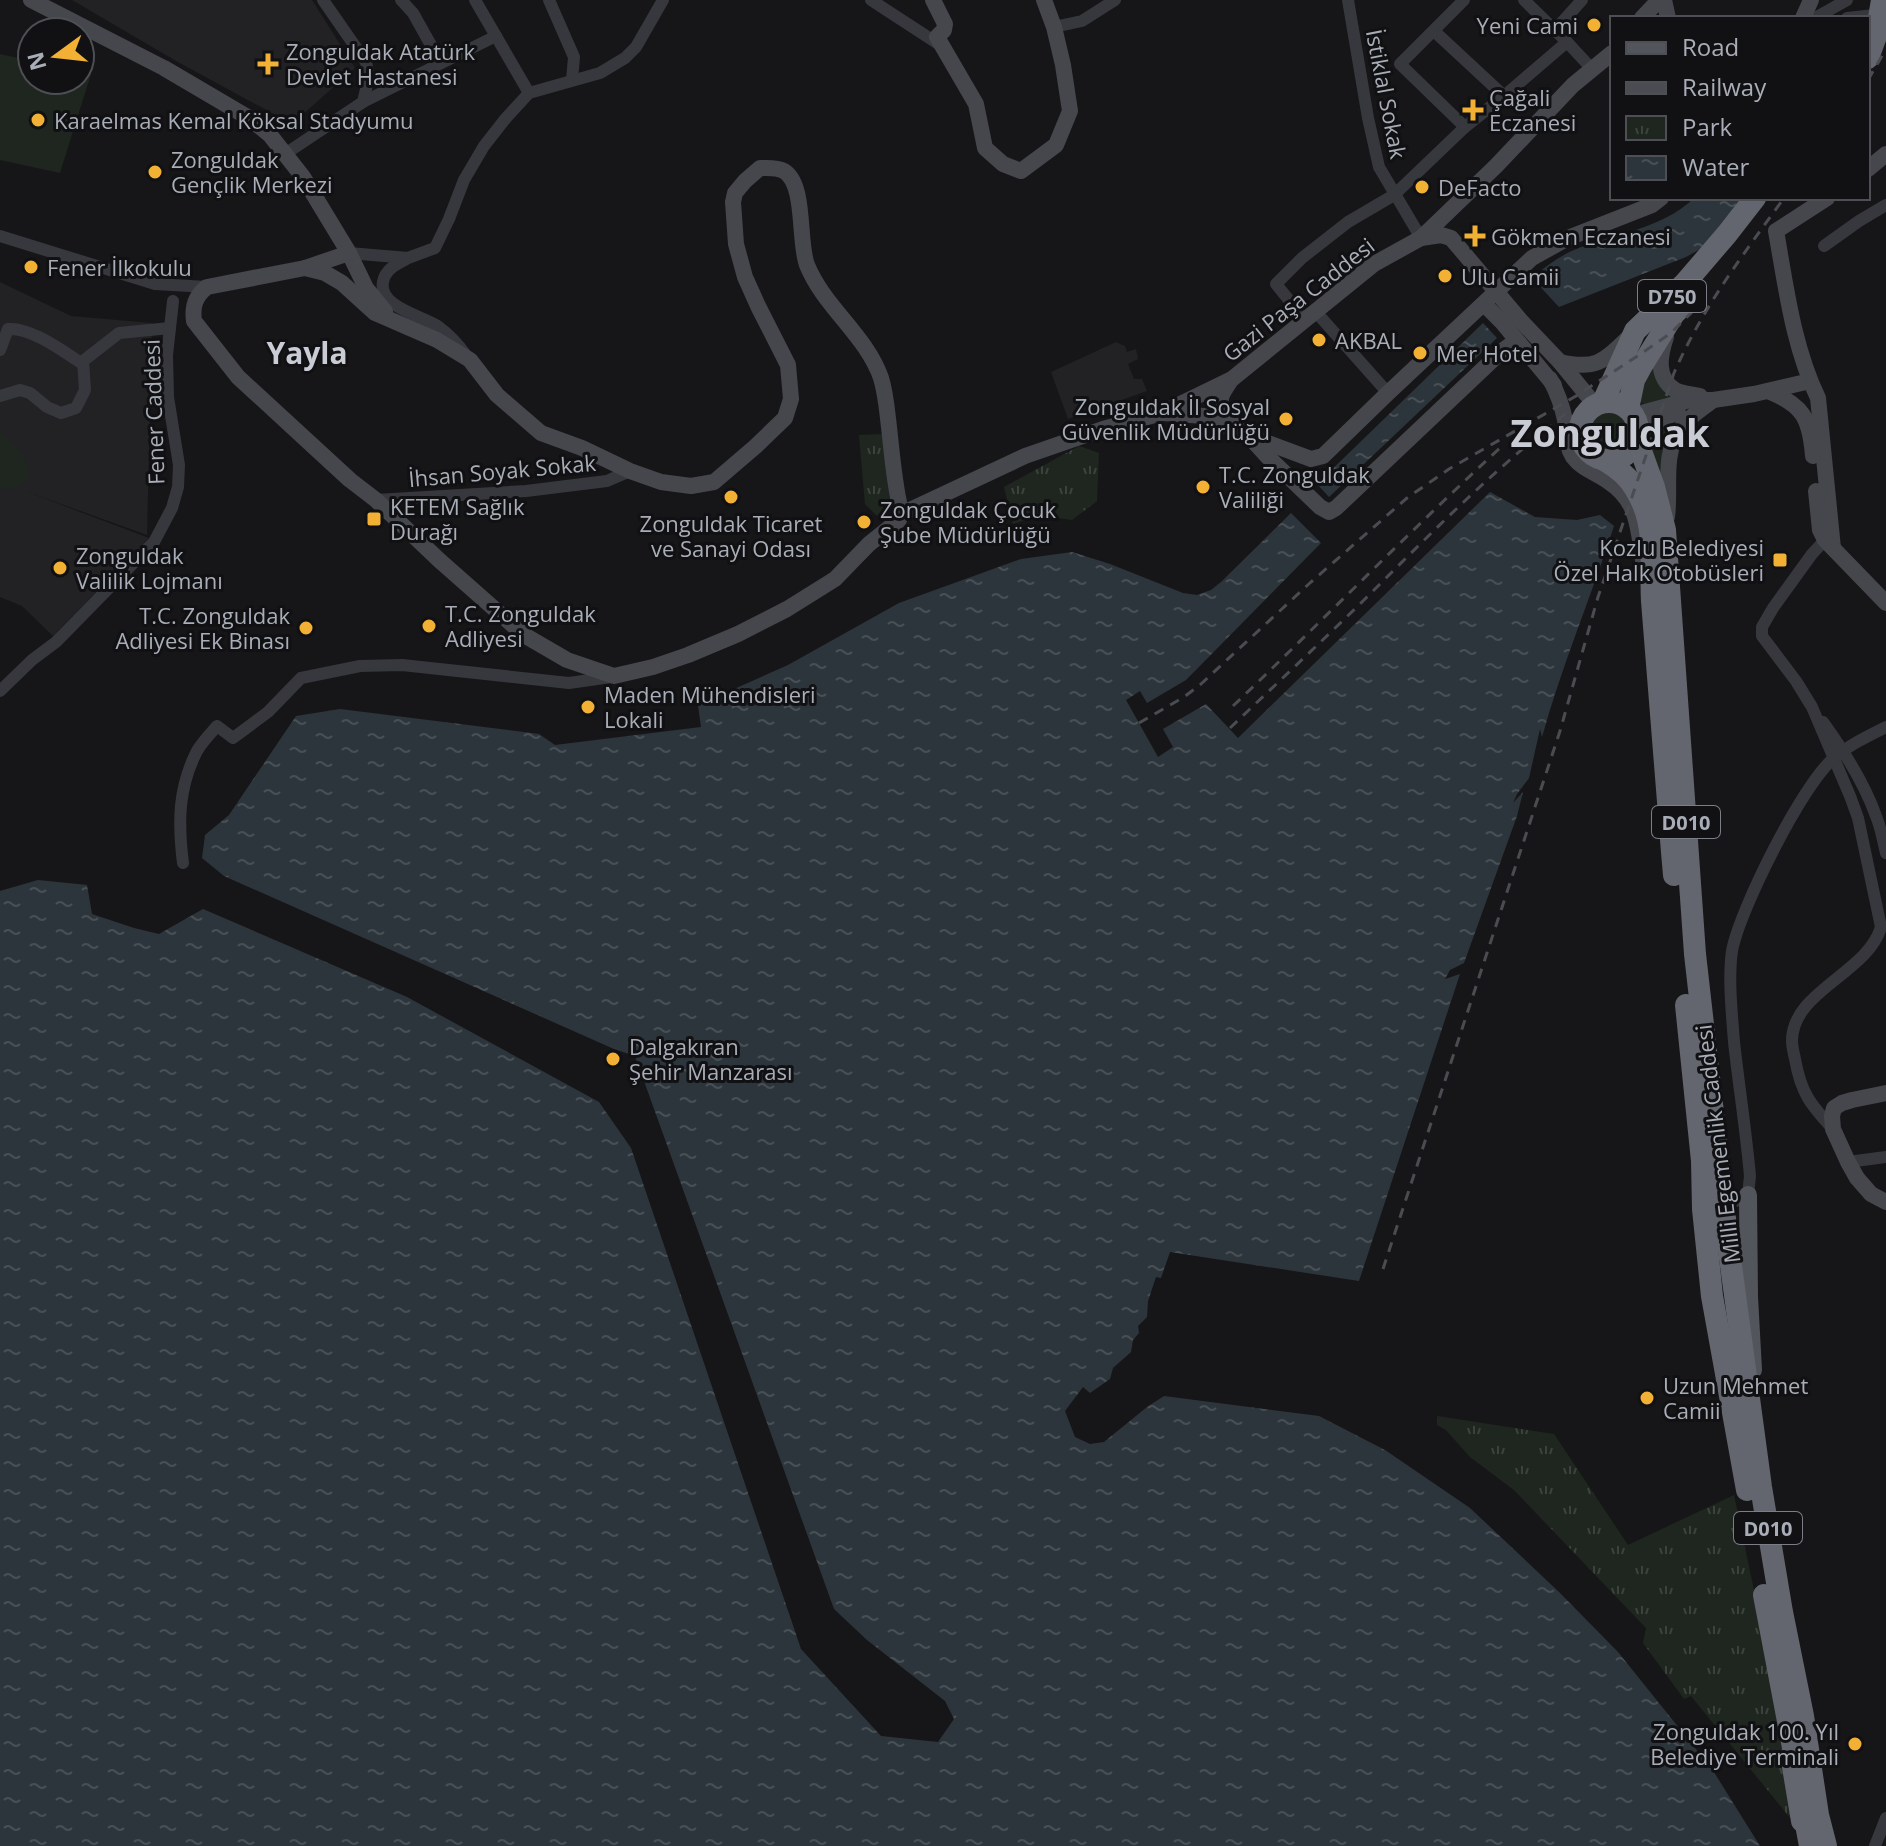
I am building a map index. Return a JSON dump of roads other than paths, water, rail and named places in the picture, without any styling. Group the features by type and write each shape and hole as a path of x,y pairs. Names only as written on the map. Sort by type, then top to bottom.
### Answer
{"highway":[{"path":"1870,52 1876,36 1871,11"},
{"name":"D750","path":"1580,432 1584,417 1599,404 1635,331 1685,283 1753,200"},
{"name":"D750","path":"1635,424 1634,380 1657,339 1767,200"},
{"path":"1599,404 1621,404 1635,424 1628,454 1604,460"},
{"name":"Milli Egemenlik Caddesi","path":"1635,424 1665,530 1714,1219 1712,1296 1808,1846"},
{"name":"Milli Egemenlik Caddesi","path":"1580,432 1587,450 1628,476 1644,506 1651,546 1652,600 1702,1161 1826,1846"}],"main road":[{"path":"31,0 164,68 249,118 270,135 303,177 349,253 366,288 400,325"},
{"path":"933,0 945,24 937,37 976,104 985,148 1003,164 1021,171 1056,145 1070,111 1063,65 1044,0"},
{"path":"1644,16 1662,0"},
{"name":"Gazi Paşa Caddesi","path":"614,676 688,655 787,609 835,579 903,512 1025,456 1103,429 1162,413 1232,379 1374,264 1421,238 1496,166 1573,85 1610,57"},
{"path":"1870,170 1886,154"},
{"path":"305,268 325,273 342,283 375,313 437,340 470,360 497,395 541,433 661,482 691,486 714,482 785,418 791,399 788,365 745,277 736,244 733,202 735,193 760,168 781,169 789,175 795,187 805,260 813,277 870,355 881,378 887,403 894,472 903,512"},
{"path":"1162,413 1204,416 1311,459 1323,456 1532,258 1568,238 1658,200"},
{"path":"1824,200 1776,231 1789,309 1818,398 1829,544"},
{"path":"305,268 319,259 329,246 334,229"},
{"path":"1421,238 1441,235 1451,238 1519,343 1550,379 1580,432"},
{"path":"349,253 305,268 207,287 194,303 194,321 238,377 524,635 567,660 614,676"},
{"path":"1491,298 1539,339 1599,404"},
{"path":"1674,314 1660,354 1664,379 1676,390 1713,400"},
{"path":"1560,362 1579,366 1595,364 1607,358 1635,331"},
{"path":"1232,379 1221,396 1221,405 1268,457 1329,512 1501,352 1519,343"},
{"path":"1550,379 1559,395 1567,444 1573,456 1593,474 1609,482 1634,509 1652,600"},
{"path":"1635,424 1652,423 1713,400 1810,381"},
{"path":"1810,381 1820,530 1829,544 1886,603"},
{"path":"1768,391 1790,400 1802,412 1812,438"},
{"path":"1665,530 1669,460 1673,444 1679,430 1713,400"},
{"path":"1299,487 1318,458"},
{"path":"1886,1093 1842,1103 1834,1108 1832,1116 1833,1129 1857,1178 1871,1194 1886,1202"},
{"path":"1714,1219 1740,1221 1748,1198"},
{"path":"1748,1198 1754,1440"}],"street":[{"path":"323,0 366,62 369,76 363,102"},
{"path":"401,0 413,13 441,63"},
{"path":"475,0 529,93"},
{"path":"549,0 574,57 572,80"},
{"path":"470,360 454,339 437,325 397,307 385,297 382,286 384,276 393,266 435,248 464,180 484,146 529,93 600,73 625,58 636,47 663,0"},
{"path":"871,0 946,49"},
{"path":"941,0 945,24"},
{"path":"1054,27 1082,21 1115,0"},
{"name":"İstiklal Sokak","path":"1348,0 1379,167 1421,238"},
{"path":"1464,0 1400,64 1465,127"},
{"path":"1524,0 1592,69"},
{"path":"1555,30 1582,0"},
{"path":"1819,16 1847,0"},
{"path":"1434,31 1504,96"},
{"path":"285,154 363,102 496,36"},
{"path":"1388,393 1276,284 1302,258 1348,222 1394,195 1465,127 1567,42"},
{"path":"1824,246 1886,205"},
{"path":"0,236 155,284 207,287"},
{"path":"349,253 408,258"},
{"path":"155,284 194,321"},
{"name":"Fener Caddesi","path":"0,691 56,642 154,542 172,508 178,487 179,465 168,397 167,355 173,301"},
{"path":"0,350 8,329 15,328 41,339 83,364"},
{"path":"0,396 20,390 61,413 76,408 85,390 83,361 119,333 170,328"},
{"name":"İhsan Soyak Sokak","path":"376,500 526,491 607,481 630,471"},
{"path":"1829,544 1812,554 1762,627 1762,636 1796,681 1877,817 1886,853"},
{"path":"183,863 178,828 184,783 198,749 217,726 233,738 268,712 301,678 360,666 402,665 569,683 614,676"},
{"path":"1748,1198 1749,1164 1731,1006 1732,951 1767,863 1821,771 1838,754 1886,727"},
{"path":"1833,1129 1809,1103 1802,1086 1792,1041 1796,1021 1817,996 1868,952 1881,927 1858,818 1838,754"},
{"path":"1848,1162 1886,1157"},
{"path":"1875,1846 1886,1818"}],"water":[{"path":"1692,200 1742,200 1702,248 1559,307 1532,278 1568,253 1652,224"},
{"path":"1483,323 1497,338 1329,497 1317,484"},
{"path":"1490,492 1535,517 1577,520 1600,515 1614,526 1542,737 1540,729 1529,778 1513,803 1523,792 1464,963 1450,970 1445,979 1460,974 1359,1281 1170,1252 1161,1278 1156,1277 1148,1301 1147,1317 1138,1326 1139,1333 1133,1340 1131,1352 1113,1368 1110,1379 1090,1393 1083,1387 1065,1411 1075,1437 1090,1444 1104,1442 1164,1396 1319,1416 1385,1450 1470,1508 1618,1652 1712,1769 1760,1846 0,1846 0,891 38,880 87,885 92,914 159,934 203,909 407,997 599,1102 631,1148 801,1649 881,1736 938,1742 954,1719 945,1701 867,1640 834,1609 635,1056 224,876 202,858 205,835 229,815 296,716 340,709 539,734 555,745 701,727 698,705 788,665 899,603 1021,559 1072,552 1183,593 1197,595 1221,582 1291,513 1321,543 1186,680 1147,703 1140,691 1126,700 1158,757 1173,747 1163,729 1206,704 1238,738"}],"railway":[{"path":"1870,77 1886,49"},
{"path":"1383,1269 1560,731 1598,597 1674,373 1710,304 1783,200"},
{"path":"1139,723 1201,684 1407,498 1449,469 1576,396 1639,355 1671,333 1701,303"},
{"path":"1230,728 1463,503 1569,411"},
{"path":"1233,706 1501,447"}],"place":[{"name":"Yeni Cami","path":"1594,25"},
{"name":"Zonguldak Atatürk Devlet Hastanesi","path":"268,64"},
{"name":"Çağali Eczanesi","path":"1473,110"},
{"name":"Karaelmas Kemal Köksal Stadyumu","path":"38,120"},
{"name":"Zonguldak Gençlik Merkezi","path":"155,172"},
{"name":"DeFacto","path":"1422,187"},
{"name":"Gökmen Eczanesi","path":"1475,236"},
{"name":"Fener İlkokulu","path":"31,267"},
{"name":"Ulu Camii","path":"1445,276"},
{"name":"AKBAL","path":"1319,340"},
{"name":"Mer Hotel","path":"1420,353"},
{"name":"Zonguldak İl Sosyal Güvenlik Müdürlüğü","path":"1286,419"},
{"name":"T.C. Zonguldak Valiliği","path":"1203,487"},
{"name":"Zonguldak Ticaret ve Sanayi Odası","path":"731,497"},
{"name":"KETEM Sağlık Durağı","path":"374,519"},
{"name":"Zonguldak Çocuk Şube Müdürlüğü","path":"864,522"},
{"name":"Kozlu Belediyesi Özel Halk Otobüsleri","path":"1780,560"},
{"name":"Zonguldak Valilik Lojmanı","path":"60,568"},
{"name":"T.C. Zonguldak Adliyesi","path":"429,626"},
{"name":"T.C. Zonguldak Adliyesi Ek Binası","path":"306,628"},
{"name":"Maden Mühendisleri Lokali","path":"588,707"},
{"name":"Dalgakıran Şehir Manzarası","path":"613,1059"},
{"name":"Uzun Mehmet Camii","path":"1647,1398"},
{"name":"Zonguldak 100. Yıl Belediye Terminali","path":"1855,1744"}],"district":[{"name":"Yayla","path":"307,352"},
{"name":"Zonguldak","path":"1610,432"}]}
